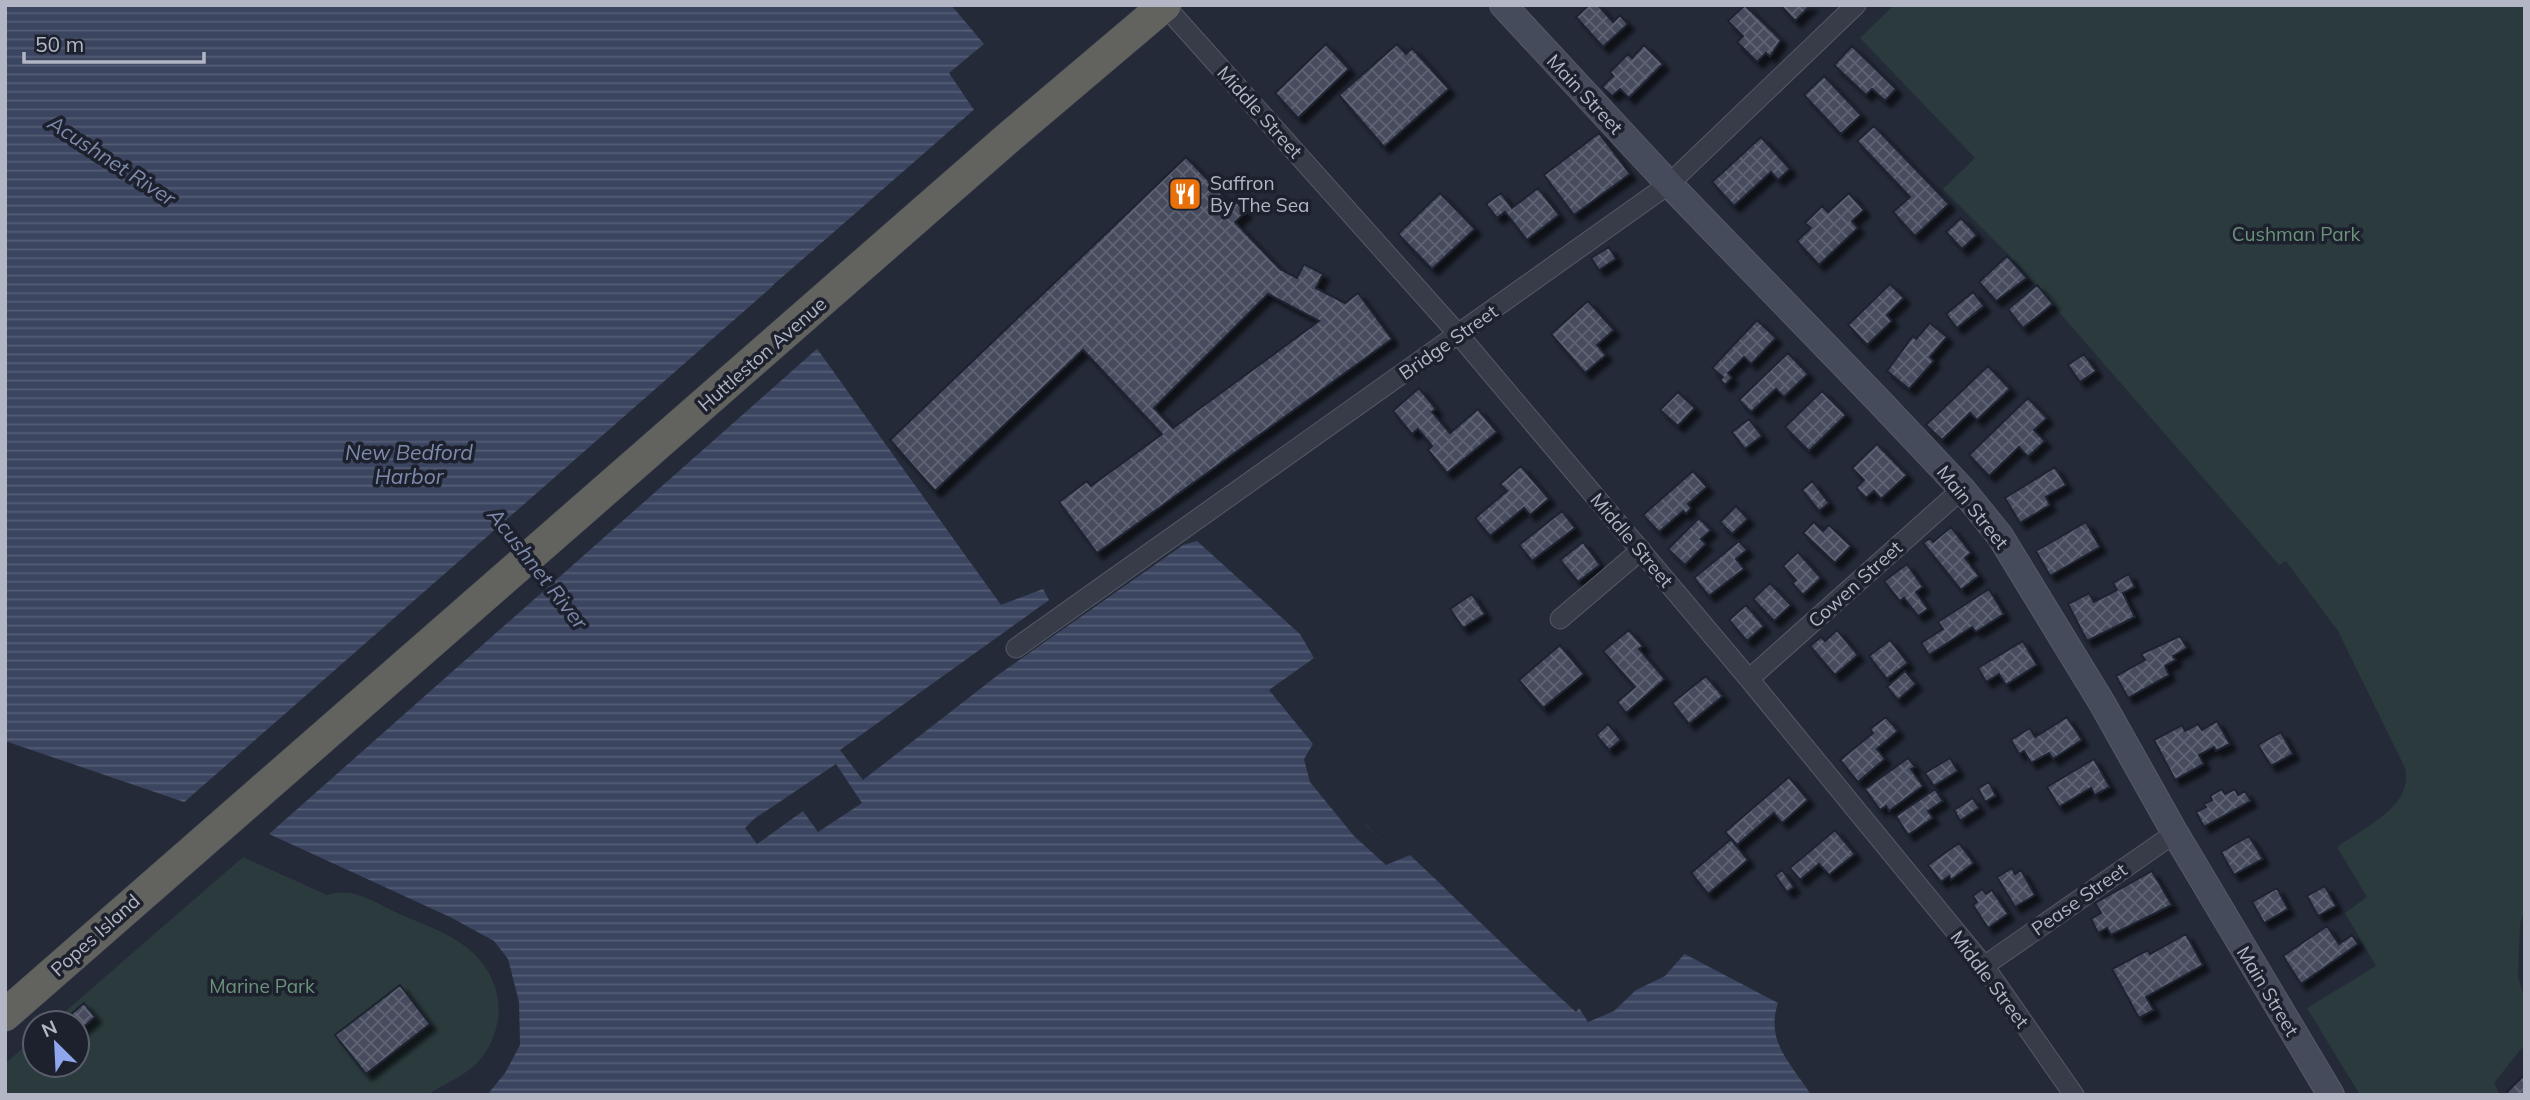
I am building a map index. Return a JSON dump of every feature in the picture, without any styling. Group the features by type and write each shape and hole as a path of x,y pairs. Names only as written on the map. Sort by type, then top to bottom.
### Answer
{"highway":[{"name":"Huttleston Avenue","path":"186,855 1008,138 1165,6"},
{"name":"Popes Island","path":"5,1015 186,855"}],"main road":[{"name":"Main Street","path":"1503,5 1669,184 1962,489 2000,536 2102,703 2175,833 2331,1095"}],"street":[{"name":"Bridge Street","path":"1016,648 1669,184 1856,5"},
{"name":"Middle Street","path":"1165,6 1459,335 1749,679 1984,966 2074,1095"},
{"name":"Cowen Street","path":"1749,679 1962,489"},
{"path":"1560,619 1641,550"},
{"name":"Pease Street","path":"1984,966 2175,833"}],"green space":[{"name":"Cushman Park","path":"1894,5 2525,5 2525,909 2520,923 2518,976 2525,1001 2525,1044 2494,1083 2500,1095 2360,1095 2307,1008 2376,966 2345,913 2367,897 2337,847 2395,805 2406,782 2405,768 2338,631 2286,561 2279,565 2011,257 1943,189 1975,158 1860,38"},
{"name":"Marine Park","path":"243,857 327,895 356,894 449,936 466,947 484,965 497,993 499,1007 494,1036 477,1063 427,1095 5,1095 5,1064 21,1050 21,1079 91,1079 91,1009 68,1009"}],"water":[{"name":"New Bedford Harbor","path":"5,5 951,5 984,44 949,73 974,110 772,286 1001,605 1043,589 1049,600 840,750 863,780 998,675 1183,545 1197,541 1300,634 1314,658 1269,690 1313,744 1311,762 1323,780 1398,858 1410,855 1576,1012 1579,1008 1585,1010 1679,951 1778,1003 1775,1017 1777,1041 1811,1095 451,1095 486,1068 501,1043 506,1013 505,997 496,969 481,950 452,933 184,802 5,741"}],"pier":[{"path":"976,108 976,112 777,287 819,347 269,834 450,917 494,941 508,959 519,1002 520,1045 505,1073 487,1095 448,1095 484,1065 501,1034 502,995 497,977 484,957 451,936 256,847 181,805"},
{"path":"1313,744 1315,761 1326,778 1366,825 1393,852 1410,855 1386,865 1354,836 1310,782 1304,759"},
{"path":"836,764 862,803 818,832 803,811 757,844 745,828 754,819"},
{"path":"1677,948 1687,951 1665,976 1636,990 1614,1011 1588,1022 1579,1008 1582,1005 1601,998 1622,979"}],"building":[{"path":"1589,5 1598,5 1613,22 1620,15 1628,24 1603,47 1576,17"},
{"path":"1745,5 1781,40 1770,57 1766,53 1757,62 1737,42 1743,36 1728,21"},
{"path":"1780,5 1811,5 1795,21"},
{"path":"1326,44 1349,69 1298,118 1275,93"},
{"path":"1397,44 1406,54 1412,48 1449,89 1384,147 1339,95"},
{"path":"1644,45 1663,64 1629,98 1620,89 1612,96 1602,87 1613,76 1610,72 1628,54 1632,58"},
{"path":"1852,46 1896,89 1885,101 1872,89 1866,95 1834,65"},
{"path":"1824,76 1861,115 1841,134 1804,95"},
{"path":"1874,126 1949,204 1915,236 1893,212 1910,197 1857,141"},
{"path":"1599,133 1630,174 1574,215 1544,175"},
{"path":"1761,137 1790,169 1778,180 1771,172 1734,206 1712,182"},
{"path":"1186,157 1231,204 1235,200 1246,212 1235,222 1280,269 1297,278 1304,264 1323,274 1316,288 1345,303 1358,293 1392,339 1097,553 1059,502 1087,481 1091,486 1162,434 1083,350 935,491 890,440","holes":["1268,294 1319,321 1173,428 1154,408"]},
{"path":"1538,188 1559,215 1527,240 1505,212 1497,218 1486,204 1501,193 1512,208"},
{"path":"1440,193 1475,229 1432,269 1398,234"},
{"path":"1849,193 1864,210 1852,221 1858,228 1819,265 1797,241 1811,228 1805,223 1822,206 1828,212"},
{"path":"1961,218 1977,235 1962,249 1946,232"},
{"path":"1609,247 1616,259 1599,270 1591,258"},
{"path":"2007,256 2027,278 1996,301 1979,282"},
{"path":"1890,284 1904,298 1887,315 1892,321 1867,345 1848,325"},
{"path":"2037,285 2053,304 2023,328 2008,309"},
{"path":"1973,292 1984,306 1957,328 1946,314"},
{"path":"1588,301 1614,330 1597,345 1606,355 1585,373 1551,334"},
{"path":"1757,320 1776,338 1751,364 1744,357 1728,373 1732,378 1725,385 1720,380 1723,377 1712,368"},
{"path":"1930,323 1947,337 1930,357 1934,361 1909,389 1887,371 1913,336 1916,339"},
{"path":"1788,353 1808,374 1784,397 1776,389 1751,412 1739,400"},
{"path":"2084,354 2096,371 2080,382 2068,365"},
{"path":"1988,366 2010,389 1977,420 1970,413 1942,440 1926,425"},
{"path":"1419,388 1436,409 1432,412 1450,433 1478,409 1497,432 1447,473 1428,450 1432,446 1418,429 1412,434 1393,411"},
{"path":"1822,391 1846,415 1809,451 1785,427"},
{"path":"1678,392 1695,408 1678,426 1660,410"},
{"path":"2028,398 2047,418 2034,430 2045,441 2028,457 2019,447 1989,476 1969,455"},
{"path":"1749,419 1762,436 1745,449 1732,432"},
{"path":"1877,444 1907,475 1881,499 1874,491 1866,498 1856,488 1864,480 1852,468"},
{"path":"1521,466 1549,499 1530,515 1524,508 1490,536 1475,518 1507,491 1500,484"},
{"path":"2055,467 2066,485 2046,497 2050,505 2020,523 2005,498"},
{"path":"1693,471 1707,487 1688,504 1691,508 1686,514 1683,511 1659,532 1643,515"},
{"path":"1812,481 1829,503 1819,511 1802,490"},
{"path":"1736,506 1748,519 1732,534 1720,522"},
{"path":"1562,511 1575,528 1532,561 1519,545"},
{"path":"1699,518 1711,530 1701,539 1706,544 1685,565 1668,549"},
{"path":"1814,522 1823,531 1829,525 1851,546 1835,563 1803,533"},
{"path":"2086,522 2100,547 2050,576 2036,551"},
{"path":"1951,527 1971,553 1965,558 1979,576 1961,590 1923,543 1930,538 1933,542"},
{"path":"1739,541 1747,550 1736,559 1744,569 1709,596 1694,578"},
{"path":"1583,542 1600,565 1578,582 1560,560"},
{"path":"1798,552 1821,578 1803,595 1792,583 1796,580 1783,566"},
{"path":"1907,564 1923,587 1916,592 1928,609 1918,616 1904,598 1900,601 1884,581"},
{"path":"2129,574 2135,587 2123,593 2135,617 2087,641 2068,604 2089,593 2094,602 2117,590 2113,583"},
{"path":"1770,583 1791,605 1774,621 1753,599"},
{"path":"1989,589 2004,614 1976,632 1972,627 1929,655 1921,643 1943,629 1938,622"},
{"path":"1472,594 1485,614 1463,628 1450,609"},
{"path":"1746,605 1764,626 1747,641 1729,620"},
{"path":"1629,630 1643,646 1639,649 1665,679 1626,713 1617,702 1635,687 1603,651"},
{"path":"1837,630 1858,655 1835,675 1810,646 1821,637 1825,641"},
{"path":"2180,636 2187,648 2173,656 2176,660 2165,666 2169,675 2128,698 2116,676 2145,660 2141,654"},
{"path":"1890,640 1908,663 1887,679 1869,656"},
{"path":"2023,641 2037,665 2006,685 1999,674 1986,682 1978,668"},
{"path":"1560,645 1584,674 1543,708 1519,680"},
{"path":"1905,671 1916,684 1898,700 1887,687"},
{"path":"1706,676 1723,696 1689,724 1672,703"},
{"path":"1886,717 1898,731 1877,749 1885,759 1858,782 1840,760 1873,733 1870,729"},
{"path":"2067,717 2082,740 2053,759 2049,753 2031,763 2024,751 2019,754 2011,740 2030,728 2035,737"},
{"path":"2217,721 2230,744 2216,751 2214,747 2199,755 2204,764 2175,780 2154,740 2182,725 2185,731 2198,724 2202,730"},
{"path":"1608,724 1621,740 1609,750 1596,735"},
{"path":"2281,732 2293,754 2271,766 2258,745"},
{"path":"1908,758 1915,767 1911,769 1923,786 1889,811 1886,806 1880,810 1865,789"},
{"path":"1950,758 1958,771 1934,786 1925,773"},
{"path":"2094,759 2110,787 2095,795 2091,788 2059,807 2047,787"},
{"path":"1789,777 1808,800 1782,823 1774,813 1737,845 1725,832"},
{"path":"1989,782 1996,796 1985,802 1978,788"},
{"path":"1935,789 1943,801 1928,811 1933,818 1908,835 1896,816"},
{"path":"2222,789 2225,794 2235,789 2238,795 2245,791 2251,801 2204,827 2196,812 2206,807 2204,804 2212,800 2210,796"},
{"path":"1973,798 1979,808 1960,821 1954,810"},
{"path":"1835,830 1855,854 1829,875 1819,864 1800,880 1790,868"},
{"path":"2249,836 2263,859 2234,875 2221,852"},
{"path":"1731,839 1748,860 1708,894 1691,873"},
{"path":"1959,843 1974,863 1951,880 1949,876 1941,882 1928,865"},
{"path":"2012,868 2015,874 2021,870 2035,895 2015,907 1997,877"},
{"path":"1782,870 1794,887 1787,892 1775,875"},
{"path":"2152,871 2172,905 2111,935 2107,928 2098,933 2091,919 2101,913 2095,903"},
{"path":"2325,886 2336,906 2318,916 2307,896"},
{"path":"2277,888 2288,909 2264,923 2252,902"},
{"path":"1982,889 1986,894 1992,890 2008,914 1988,928 1973,905 1977,902 1973,896"},
{"path":"2327,926 2339,944 2352,935 2358,944 2301,984 2283,956"},
{"path":"2186,934 2203,965 2146,997 2154,1010 2139,1018 2112,969 2148,950 2150,954"},
{"path":"400,985 430,1024 366,1074 335,1035"},
{"path":"84,1003 89,1009 77,1009"},
{"path":"2525,1074 2525,1095 2509,1095 2507,1092"}],"place":[{"name":"Saffron By The Sea","path":"1185,194"}],"water label":[{"name":"Acushnet River","path":"112,160"},
{"name":"Acushnet River","path":"538,568"}]}
